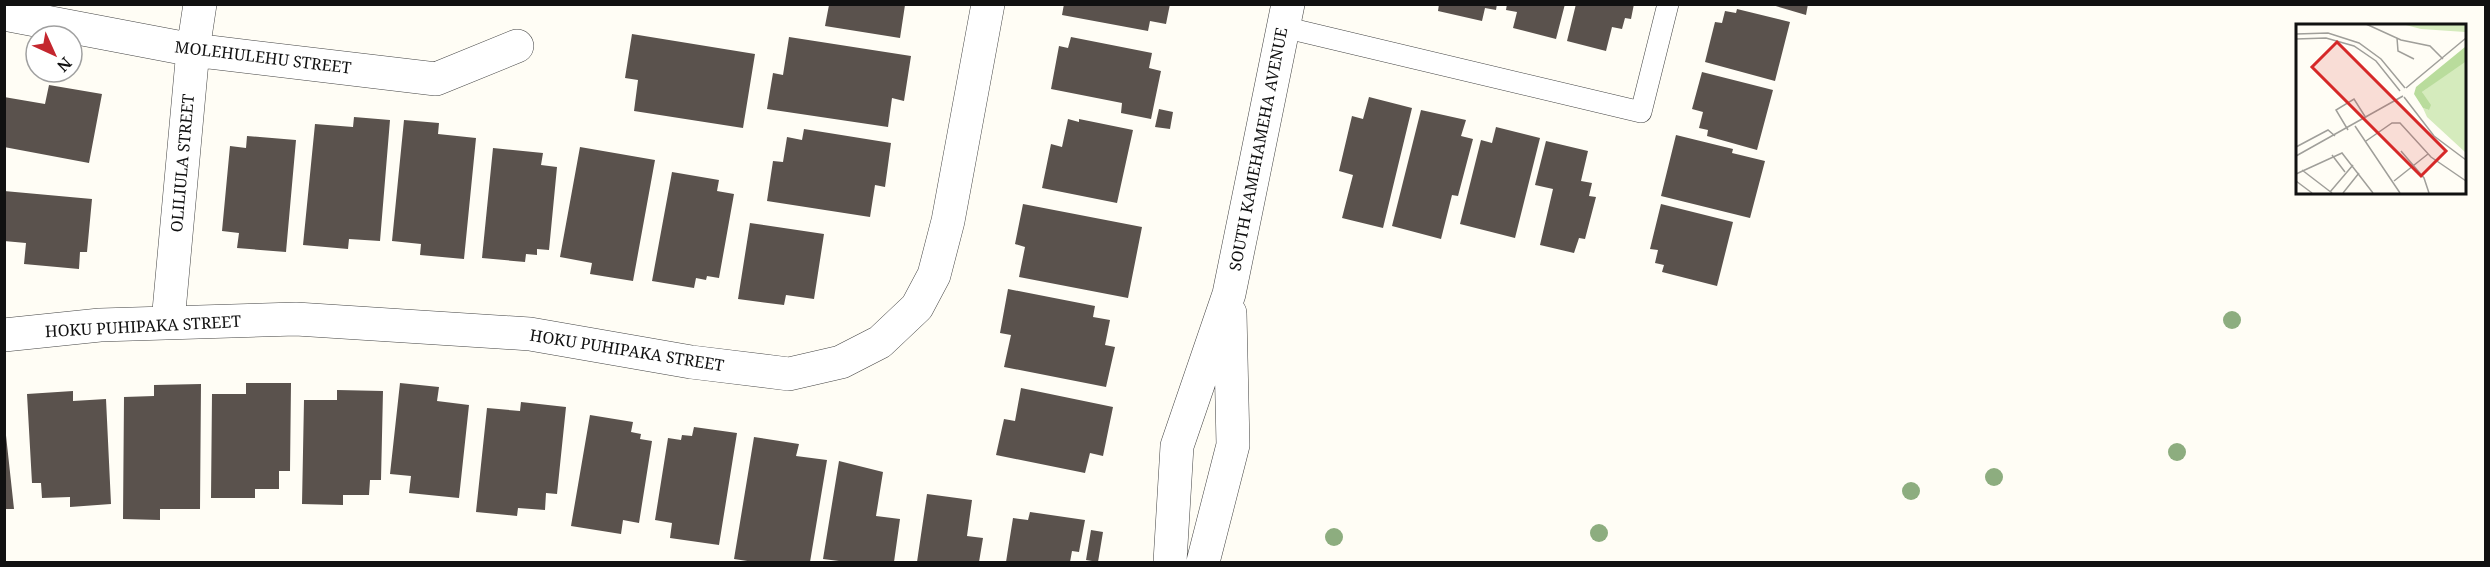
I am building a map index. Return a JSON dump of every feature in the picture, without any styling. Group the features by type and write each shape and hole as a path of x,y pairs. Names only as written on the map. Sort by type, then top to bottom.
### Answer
{"street":[{"name":"OLILIULA STREET","path":"168,322 193,50 200,4"},
{"name":"HOKU PUHIPAKA STREET","path":"4,334 100,325 296,319 530,334 691,362 789,374 841,362 880,342 917,307 934,275 948,220 988,4"},
{"name":"MOLEHULEHU STREET","path":"4,14 193,50 436,79 518,46"},
{"name":"SOUTH KAMEHAMEHA AVENUE","path":"1170,562 1177,446 1229,294 1285,16"},
{"name":"SOUTH KAMEHAMEHA AVENUE","path":"1203,562 1233,445 1229,294"}],"lane":[{"path":"1285,16 1641,112 1668,4"}],"building":[{"path":"1064,4 1170,4 1166,24 1150,21 1148,31 1062,15"},
{"path":"1439,4 1497,4 1496,10 1485,8 1482,21 1438,11"},
{"path":"1507,4 1565,4 1556,39 1513,28 1517,12 1506,10"},
{"path":"1576,4 1634,4 1631,19 1625,18 1622,29 1612,27 1606,51 1567,41"},
{"path":"1769,4 1808,4 1806,15"},
{"path":"829,5 905,5 900,38 825,26"},
{"path":"1737,9 1790,22 1775,81 1705,62 1715,22 1722,23 1725,11 1736,13"},
{"path":"632,34 755,54 743,128 634,111 638,80 625,78"},
{"path":"789,37 911,56 904,101 892,98 888,127 767,109 773,73 783,75"},
{"path":"1071,37 1152,53 1149,68 1161,71 1151,119 1121,113 1122,103 1051,89 1059,46 1068,48"},
{"path":"1702,72 1773,90 1757,150 1707,136 1708,130 1699,128 1703,112 1692,109"},
{"path":"49,85 102,94 89,163 4,147 4,97 45,104"},
{"path":"1369,97 1412,108 1383,228 1342,218 1353,175 1339,171 1352,116 1363,119"},
{"path":"1159,109 1173,112 1170,129 1155,127"},
{"path":"1421,110 1466,120 1461,136 1473,139 1458,196 1452,195 1441,239 1392,226"},
{"path":"354,117 390,120 380,241 349,239 348,249 303,245 315,124 353,127"},
{"path":"1068,119 1079,122 1079,119 1133,130 1117,203 1042,188 1051,144 1062,147"},
{"path":"404,120 439,123 438,134 476,138 464,259 420,255 421,244 392,241"},
{"path":"1496,127 1540,138 1515,238 1460,224 1481,140 1492,143"},
{"path":"804,129 891,143 885,187 875,185 870,217 767,201 773,161 783,162 787,137 802,140"},
{"path":"1676,135 1733,149 1732,153 1765,161 1750,218 1661,196"},
{"path":"247,136 296,140 286,252 237,248 239,233 222,231 230,146 246,148"},
{"path":"1546,141 1588,151 1581,181 1592,183 1589,196 1596,197 1585,239 1579,238 1574,253 1540,245 1553,189 1535,185"},
{"path":"580,147 655,160 633,281 590,274 592,263 560,257"},
{"path":"493,148 543,153 541,165 557,167 549,250 537,249 537,255 526,254 525,262 482,258"},
{"path":"672,172 719,180 717,191 734,194 719,278 707,276 706,280 696,278 694,288 652,281"},
{"path":"4,191 92,199 87,252 80,252 79,269 24,264 26,243 4,241"},
{"path":"1023,204 1142,227 1128,298 1019,277 1025,247 1015,244"},
{"path":"1661,204 1733,222 1717,286 1662,272 1664,265 1655,263 1658,250 1650,249"},
{"path":"750,223 824,234 814,299 786,295 784,305 738,299"},
{"path":"1008,289 1095,306 1093,317 1110,320 1105,345 1115,347 1106,387 1004,367 1011,335 1000,333"},
{"path":"246,383 291,383 290,471 279,471 279,489 255,489 255,498 211,498 212,394 246,394"},
{"path":"400,383 439,387 437,401 469,405 459,498 409,493 411,476 390,474"},
{"path":"201,384 200,509 160,509 160,520 123,519 124,397 154,396 154,385"},
{"path":"1021,388 1113,407 1103,456 1090,453 1085,473 996,455 1004,419 1015,421"},
{"path":"337,390 383,391 381,480 370,480 369,495 343,495 343,505 302,504 304,400 337,400"},
{"path":"73,391 73,401 106,399 111,504 70,507 70,497 42,498 41,483 32,483 27,394"},
{"path":"521,402 566,407 557,494 546,493 545,510 518,508 517,516 476,512 487,408 520,411"},
{"path":"590,415 633,422 631,432 641,434 640,439 652,441 639,523 623,520 621,534 571,526"},
{"path":"4,417 14,509 4,509"},
{"path":"694,427 737,433 719,545 670,538 672,523 655,520 668,438 681,440 682,435 692,436"},
{"path":"754,437 799,444 796,456 827,460 810,562 754,562 734,559"},
{"path":"839,461 883,472 876,516 900,519 894,562 847,562 823,559"},
{"path":"927,494 972,500 967,536 983,538 979,562 917,562"},
{"path":"1030,512 1085,520 1079,552 1072,551 1070,562 1006,562 1013,518 1028,520"},
{"path":"1091,530 1103,532 1098,562 1086,560"}]}
